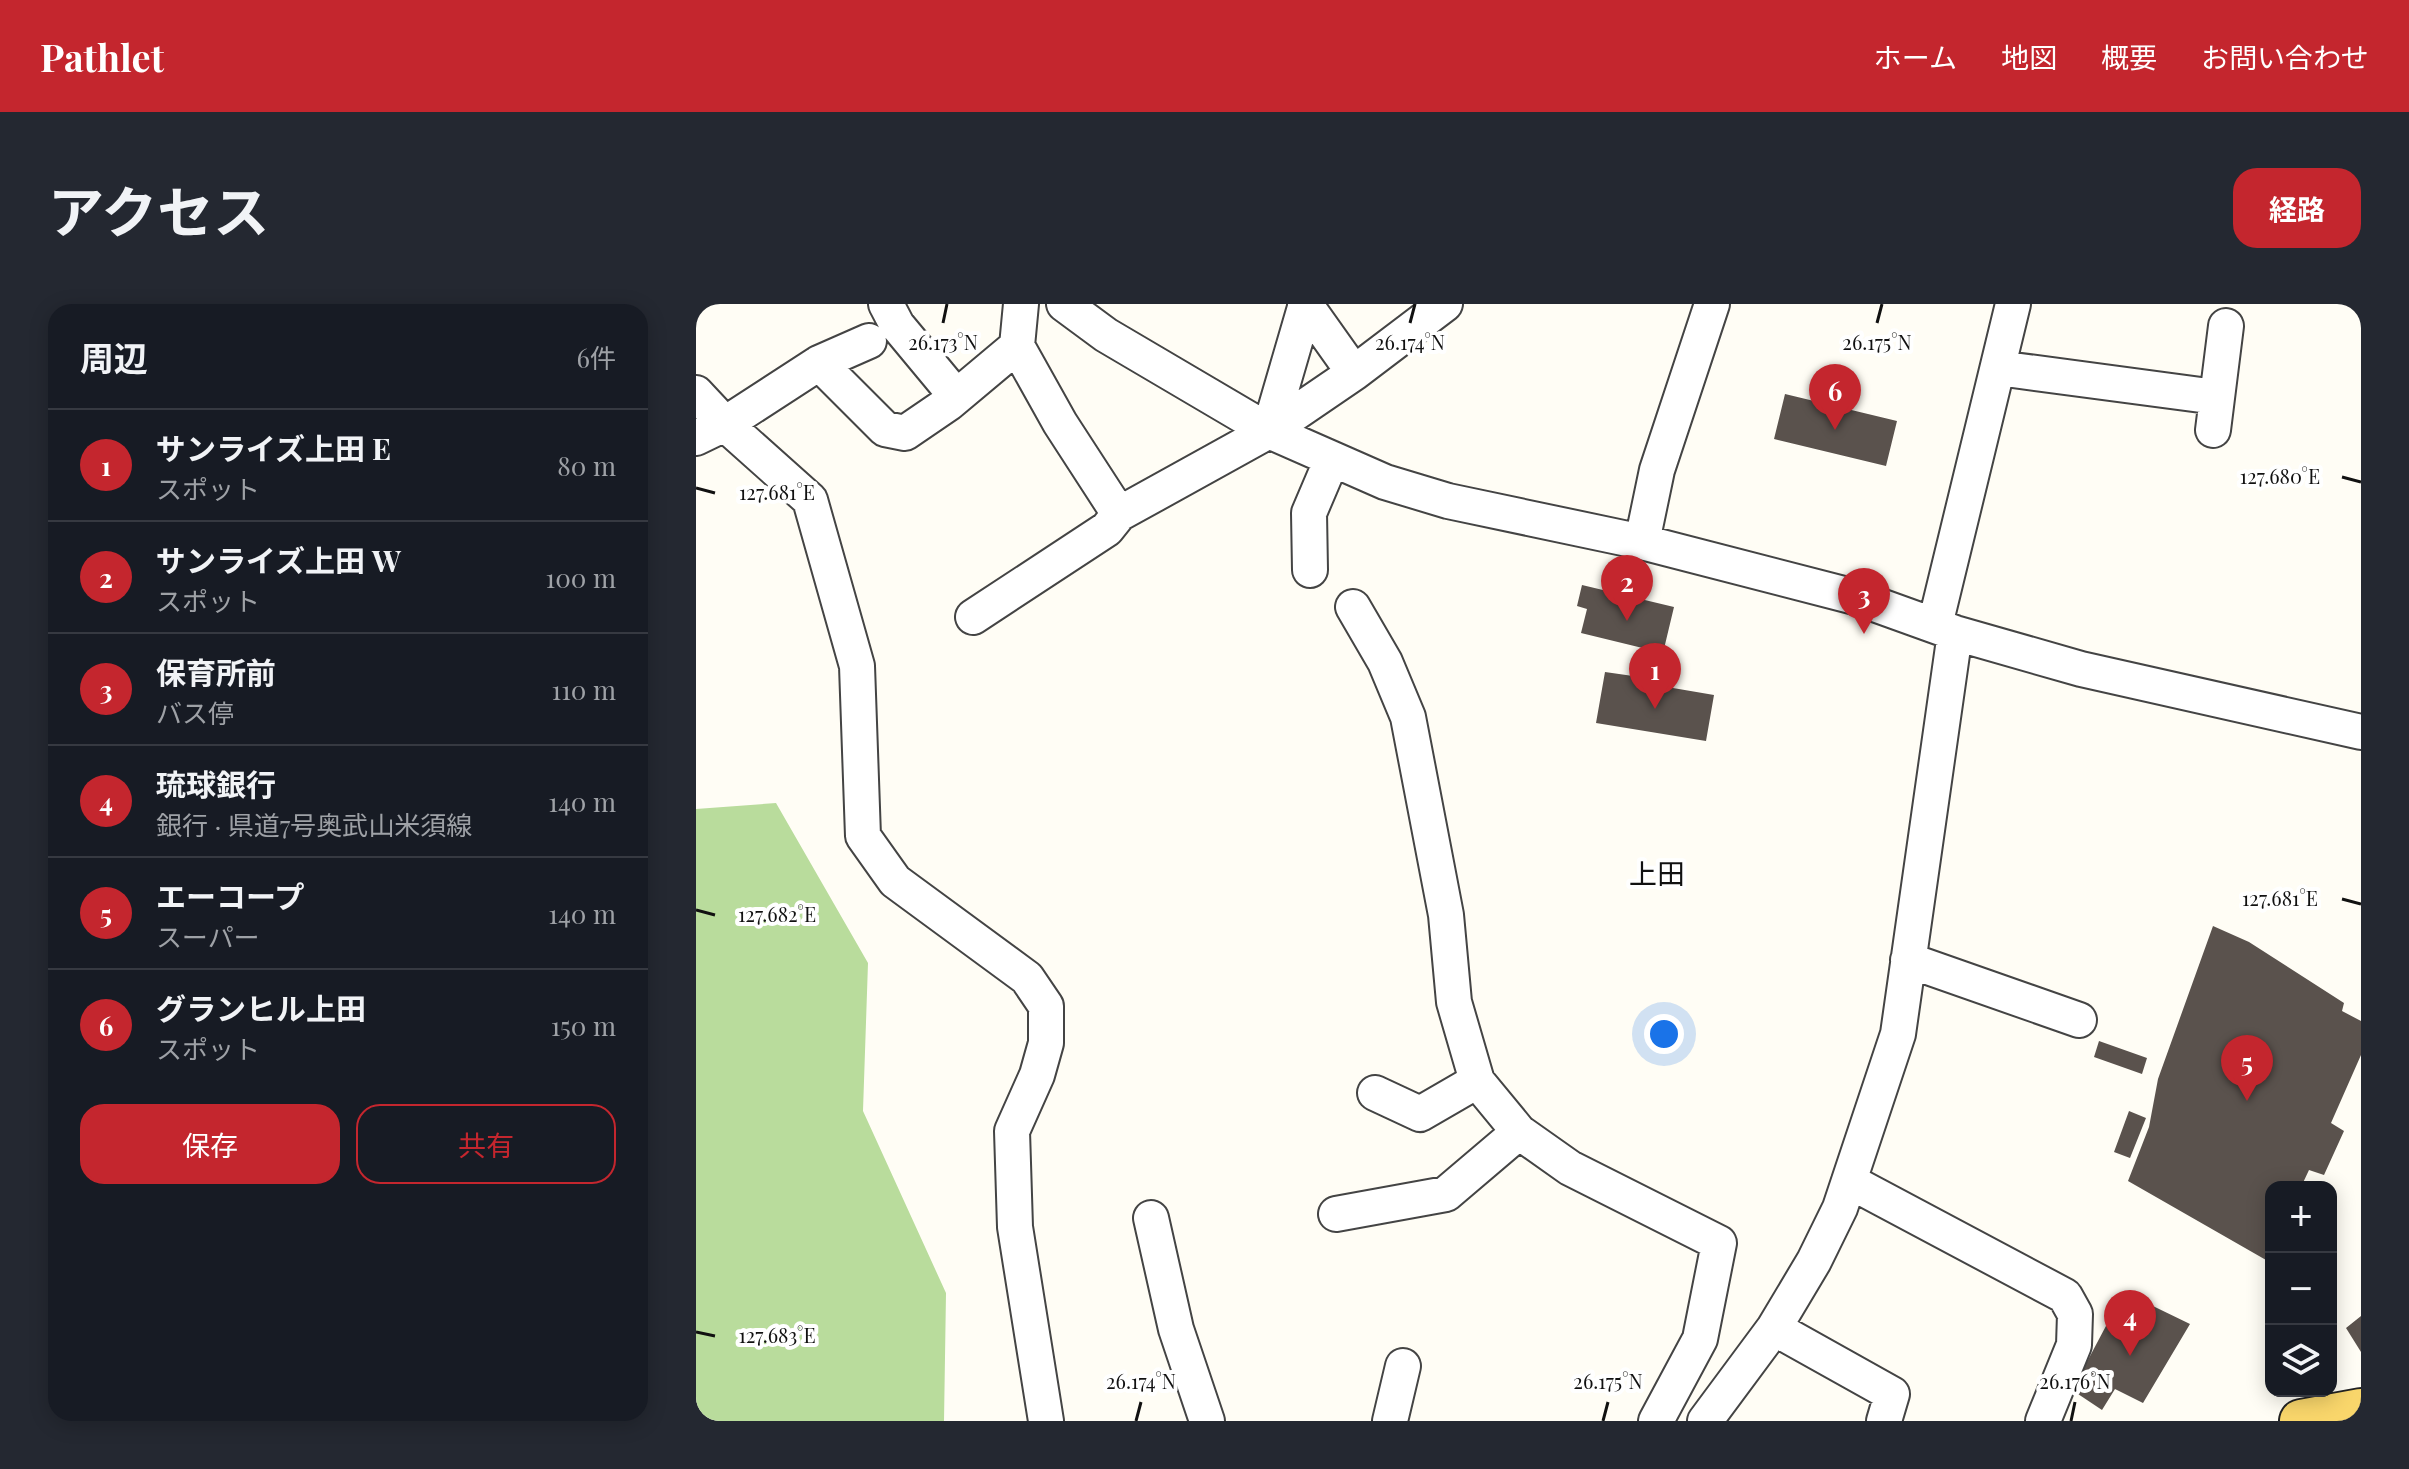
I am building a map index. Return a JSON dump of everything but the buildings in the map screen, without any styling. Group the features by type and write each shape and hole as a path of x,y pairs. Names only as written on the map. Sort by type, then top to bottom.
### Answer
{"main road":[{"path":"2301,1421 2361,1410"}],"street":[{"path":"886,304 897,325 956,396"},
{"path":"1021,304 1017,346 1060,423 1119,514"},
{"path":"1064,304 1106,335 1269,431 1385,482 1448,501 1642,542 1855,597 1945,629 2081,669 2361,732"},
{"path":"1269,431 1306,304"},
{"path":"1306,304 1354,373"},
{"path":"973,617 1107,529 1119,514 1269,431 1354,373 1445,304"},
{"path":"1642,542 1657,470 1712,304"},
{"path":"1705,1421 1774,1328 1814,1261 1840,1208 1898,1034 1945,629 2013,304"},
{"path":"1998,368 2215,414 2226,326"},
{"path":"711,431 819,363 869,341"},
{"path":"819,363 885,429 905,433 1017,346"},
{"path":"696,393 711,431 810,500 857,666 863,836 895,881 1027,978 1046,1006 1046,1043 1037,1075 1012,1131 1015,1227 1046,1421"},
{"path":"1310,570 1309,513 1332,459"},
{"path":"1353,607 1385,662 1408,717 1446,915 1454,1002 1477,1081 1519,1132 1570,1168 1719,1243 1700,1339 1656,1421"},
{"path":"1908,960 2079,1020"},
{"path":"1375,1093 1420,1114 1477,1081"},
{"path":"1336,1214 1446,1194 1519,1132"},
{"path":"1849,1181 2065,1296 2075,1314 2074,1345 2043,1421"},
{"path":"1151,1218 1176,1329 1207,1421"},
{"path":"1774,1328 1892,1394 1884,1421"},
{"path":"1390,1421 1403,1366"}],"green space":[{"path":"776,803 868,963 863,1111 946,1293 944,1421 696,1421 696,809"}],"place":[{"name":"グランヒル上田","path":"1835,430"},
{"name":"サンライズ上田 W","path":"1627,621"},
{"name":"保育所前","path":"1864,634"},
{"name":"サンライズ上田 E","path":"1655,709"},
{"name":"エーコープ","path":"2247,1101"},
{"name":"琉球銀行","path":"2130,1356"}],"district":[{"name":"上田","path":"1657,874"}]}
